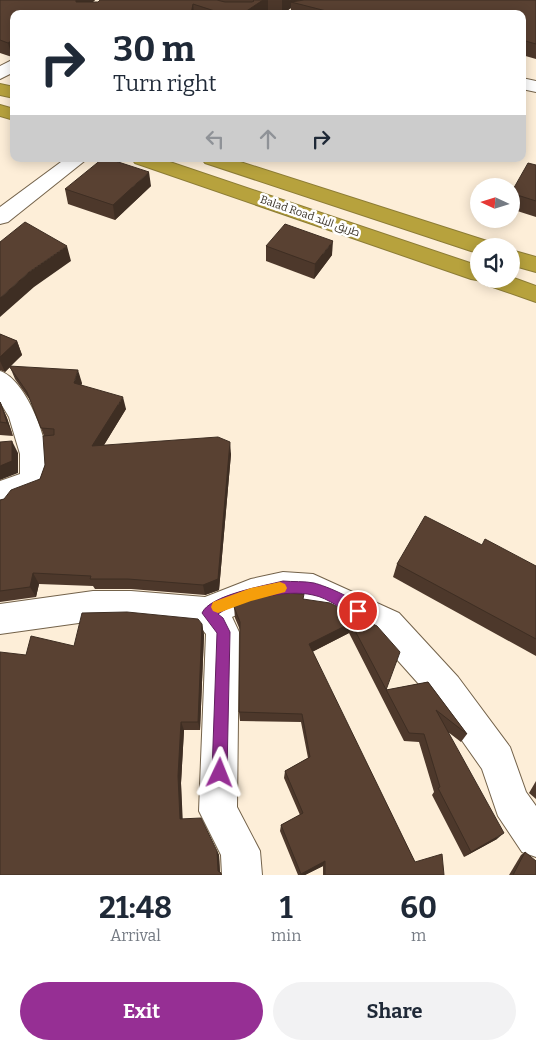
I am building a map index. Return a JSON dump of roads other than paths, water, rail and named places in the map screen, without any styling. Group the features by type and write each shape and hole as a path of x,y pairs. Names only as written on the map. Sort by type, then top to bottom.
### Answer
{"highway":[{"name":"Balad Road طريق البلد","path":"151,162 470,271"},
{"name":"Balad Road طريق البلد","path":"221,162 470,243"},
{"path":"520,260 536,265"},
{"path":"518,288 536,294"}],"street":[{"path":"0,217 73,162"},
{"path":"0,380 22,415 34,454 35,481 6,491 0,500"},
{"path":"0,619 93,606 131,606 209,613 216,608 251,594 283,587 313,589 387,624 446,689 497,760 510,803 536,838"},
{"path":"209,613 224,632 218,811 240,851 242,875"}]}
